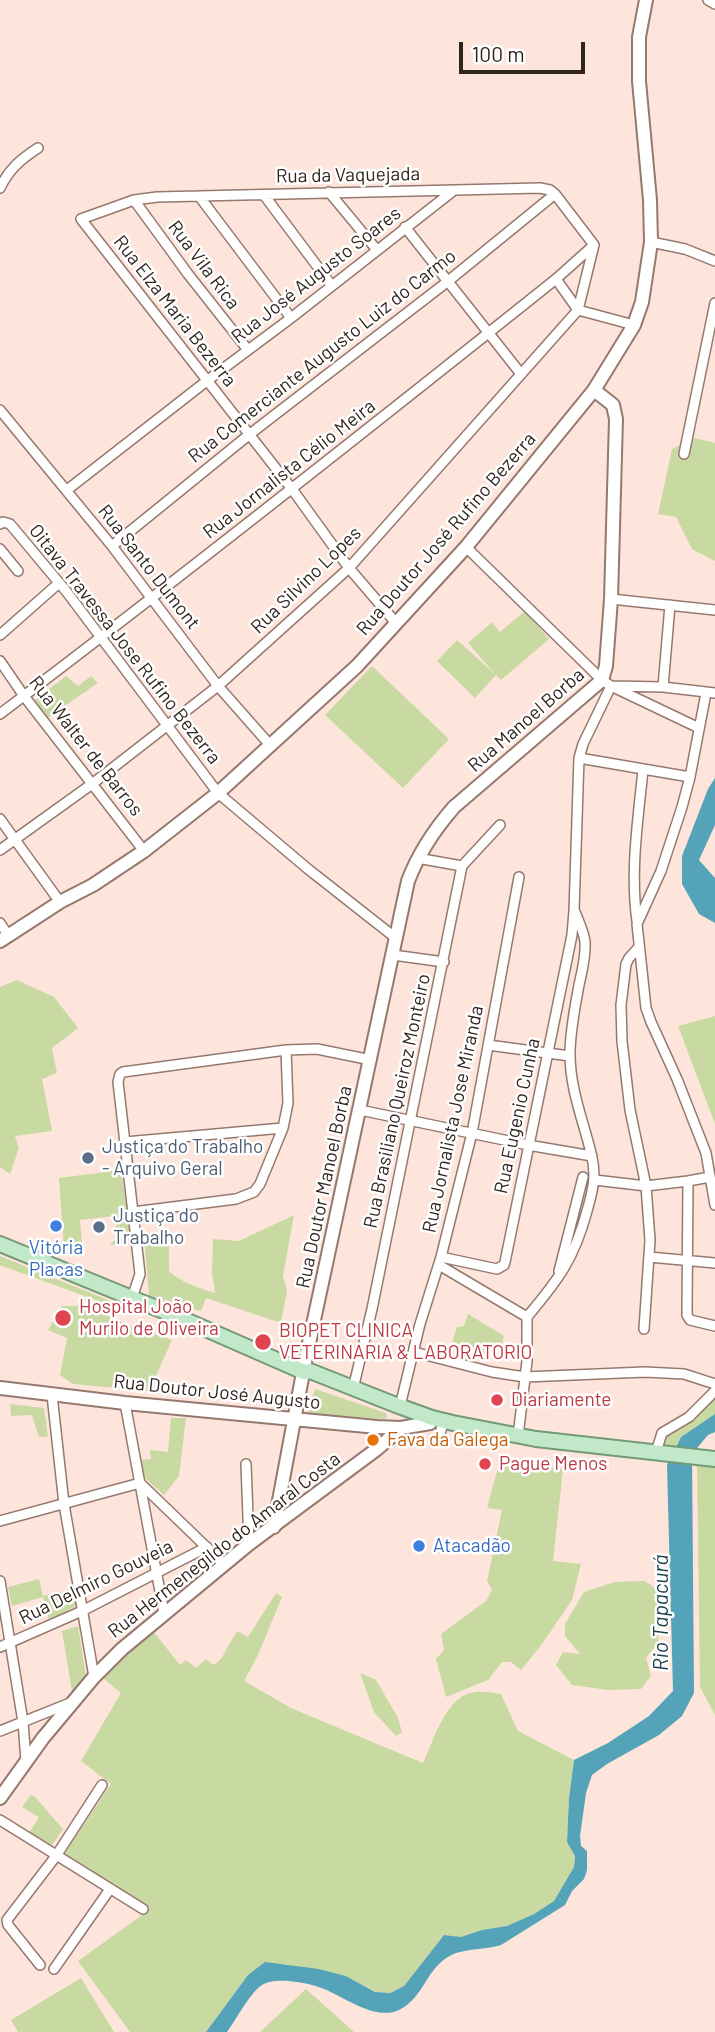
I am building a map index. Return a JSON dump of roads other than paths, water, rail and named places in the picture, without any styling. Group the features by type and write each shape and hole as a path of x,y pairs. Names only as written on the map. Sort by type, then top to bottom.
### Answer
{"main road":[{"path":"0,1244 440,1431 530,1445 655,1458 661,1453"},
{"path":"304,1372 310,1371 448,1422 518,1436 715,1459"}],"street":[{"name":"Rua Doutor José Rufino Bezerra","path":"4,938 144,851 218,793 357,666 466,547 594,390 634,325 642,302 651,242 650,200 639,81 639,37 646,0"},
{"path":"708,0 715,4"},
{"path":"0,188 19,160 38,148"},
{"name":"Rua da Vaquejada","path":"81,219 134,200 199,196 540,188 555,194"},
{"name":"Rua José Augusto Soares","path":"67,490 453,190"},
{"path":"329,192 377,250"},
{"path":"264,194 332,286"},
{"path":"555,194 594,245"},
{"name":"Rua Comerciante Augusto Luiz do Carmo","path":"112,546 555,194"},
{"path":"199,196 291,318"},
{"name":"Rua Vila Rica","path":"134,200 248,350"},
{"name":"Rua Elza Maria Bezerra","path":"81,219 250,434 349,568 396,623"},
{"path":"405,227 521,374"},
{"path":"651,242 685,249 715,261"},
{"name":"Rua Jornalista Célio Meira","path":"0,714 292,489 556,279 594,245"},
{"name":"Rua Silvino Lopes","path":"0,850 92,784 218,686 349,568 578,310 594,245"},
{"path":"556,279 578,310 634,325"},
{"path":"684,454 715,303"},
{"name":"Rua Manoel Borba","path":"397,939 408,881 417,858 454,807 607,683 616,419 613,405 594,390"},
{"name":"Rua Santo Dumont","path":"0,411 112,546 218,686 270,745"},
{"name":"Oitava Travessa Jose Rufino Bezerra","path":"0,524 10,524 60,583 218,793 307,869 397,939"},
{"path":"466,547 607,683 699,728"},
{"name":"Oitava Travessa Jose Rufino Bezerra","path":"0,549 18,572"},
{"path":"0,635 60,583"},
{"path":"611,599 715,610"},
{"path":"663,688 670,605"},
{"name":"Rua Walter de Barros","path":"0,661 144,851"},
{"path":"607,683 710,693 699,728 690,777 661,871 637,923"},
{"name":"Rua Eugenio Cunha","path":"440,1261 497,1269 504,1265 567,960 574,911 579,758 607,683"},
{"path":"579,758 690,777"},
{"path":"643,770 634,900 645,998 650,1022 704,1146 715,1205"},
{"path":"0,819 60,902"},
{"path":"417,858 462,866 500,825"},
{"name":"Rua Brasiliano Queiroz Monteiro","path":"353,1389 462,866"},
{"name":"Rua Jornalista Jose Miranda","path":"400,1406 472,1133 519,877"},
{"path":"518,1436 527,1361 527,1317 557,1282 580,1238 595,1180 592,1156 573,1091 570,1056 575,1006 586,944 574,911"},
{"path":"0,923 4,938"},
{"name":"Rua Doutor Manoel Borba","path":"274,1527 294,1419 397,939"},
{"path":"639,947 626,964 621,1005 630,1110 646,1186 649,1256 644,1329"},
{"path":"393,955 444,962"},
{"path":"488,1045 570,1056"},
{"path":"132,1298 140,1274 118,1077 123,1072 286,1050 317,1049 371,1060"},
{"path":"133,1212 246,1196 254,1192 260,1184 283,1128 288,1103 286,1050"},
{"path":"360,1110 592,1156"},
{"path":"125,1142 283,1128"},
{"path":"557,1282 583,1177"},
{"path":"595,1180 646,1186 710,1177"},
{"path":"688,1181 687,1315 690,1320 715,1326"},
{"path":"649,1256 715,1263"},
{"path":"440,1261 527,1317"},
{"path":"414,1352 492,1372 525,1377 645,1372 684,1374 715,1384"},
{"name":"Rua Doutor José Augusto","path":"0,1388 125,1403 440,1431"},
{"path":"661,1453 662,1433 689,1417 715,1391"},
{"path":"52,1395 64,1504 94,1677"},
{"path":"125,1403 164,1614"},
{"name":"Rua Hermenegildo do Amaral Costa","path":"0,1798 73,1702 122,1649 249,1544 383,1445 401,1428"},
{"path":"246,1464 249,1544"},
{"path":"0,1521 140,1483"},
{"path":"140,1483 225,1565"},
{"name":"Rua Delmiro Gouveia","path":"0,1647 82,1611 207,1547"},
{"path":"0,1581 23,1722 26,1761"},
{"path":"0,1731 73,1702"},
{"path":"40,1965 7,1920 56,1856 102,1785"},
{"path":"0,1820 143,1909"},
{"path":"54,1969 110,1889"}],"water":[{"path":"715,778 715,825 699,860 715,878 715,923 699,914 682,884 682,856 708,789"},
{"path":"715,1414 715,1432 708,1435 692,1454 694,1693 682,1716 659,1735 592,1775 586,1793 580,1836 581,1846 587,1851 587,1870 584,1879 572,1891 565,1905 501,1945 451,1955 439,1964 413,1999 399,2010 389,2013 370,2010 315,1986 276,1981 258,1988 227,2032 206,2032 248,1975 265,1962 319,1969 346,1976 375,1992 390,1993 404,1986 444,1935 461,1937 507,1926 554,1901 574,1867 575,1856 567,1842 574,1760 608,1743 649,1716 673,1691 667,1465 681,1437"}],"place":[{"name":"Justiça do Trabalho - Arquivo Geral","path":"88,1158"},
{"name":"Vitória Placas","path":"56,1226"},
{"name":"Justiça do Trabalho","path":"99,1227"},
{"name":"Hospital João Murilo de Oliveira","path":"63,1318"},
{"name":"BIOPET CLINICA VETERINARIA & LABORATORIO","path":"263,1342"},
{"name":"Diariamente","path":"497,1400"},
{"name":"Fava da Galega","path":"373,1440"},
{"name":"Pague Menos","path":"485,1464"},
{"name":"Atacadão","path":"419,1546"}],"water label":[{"name":"Rio Tapacurá","path":"661,1613"}]}
